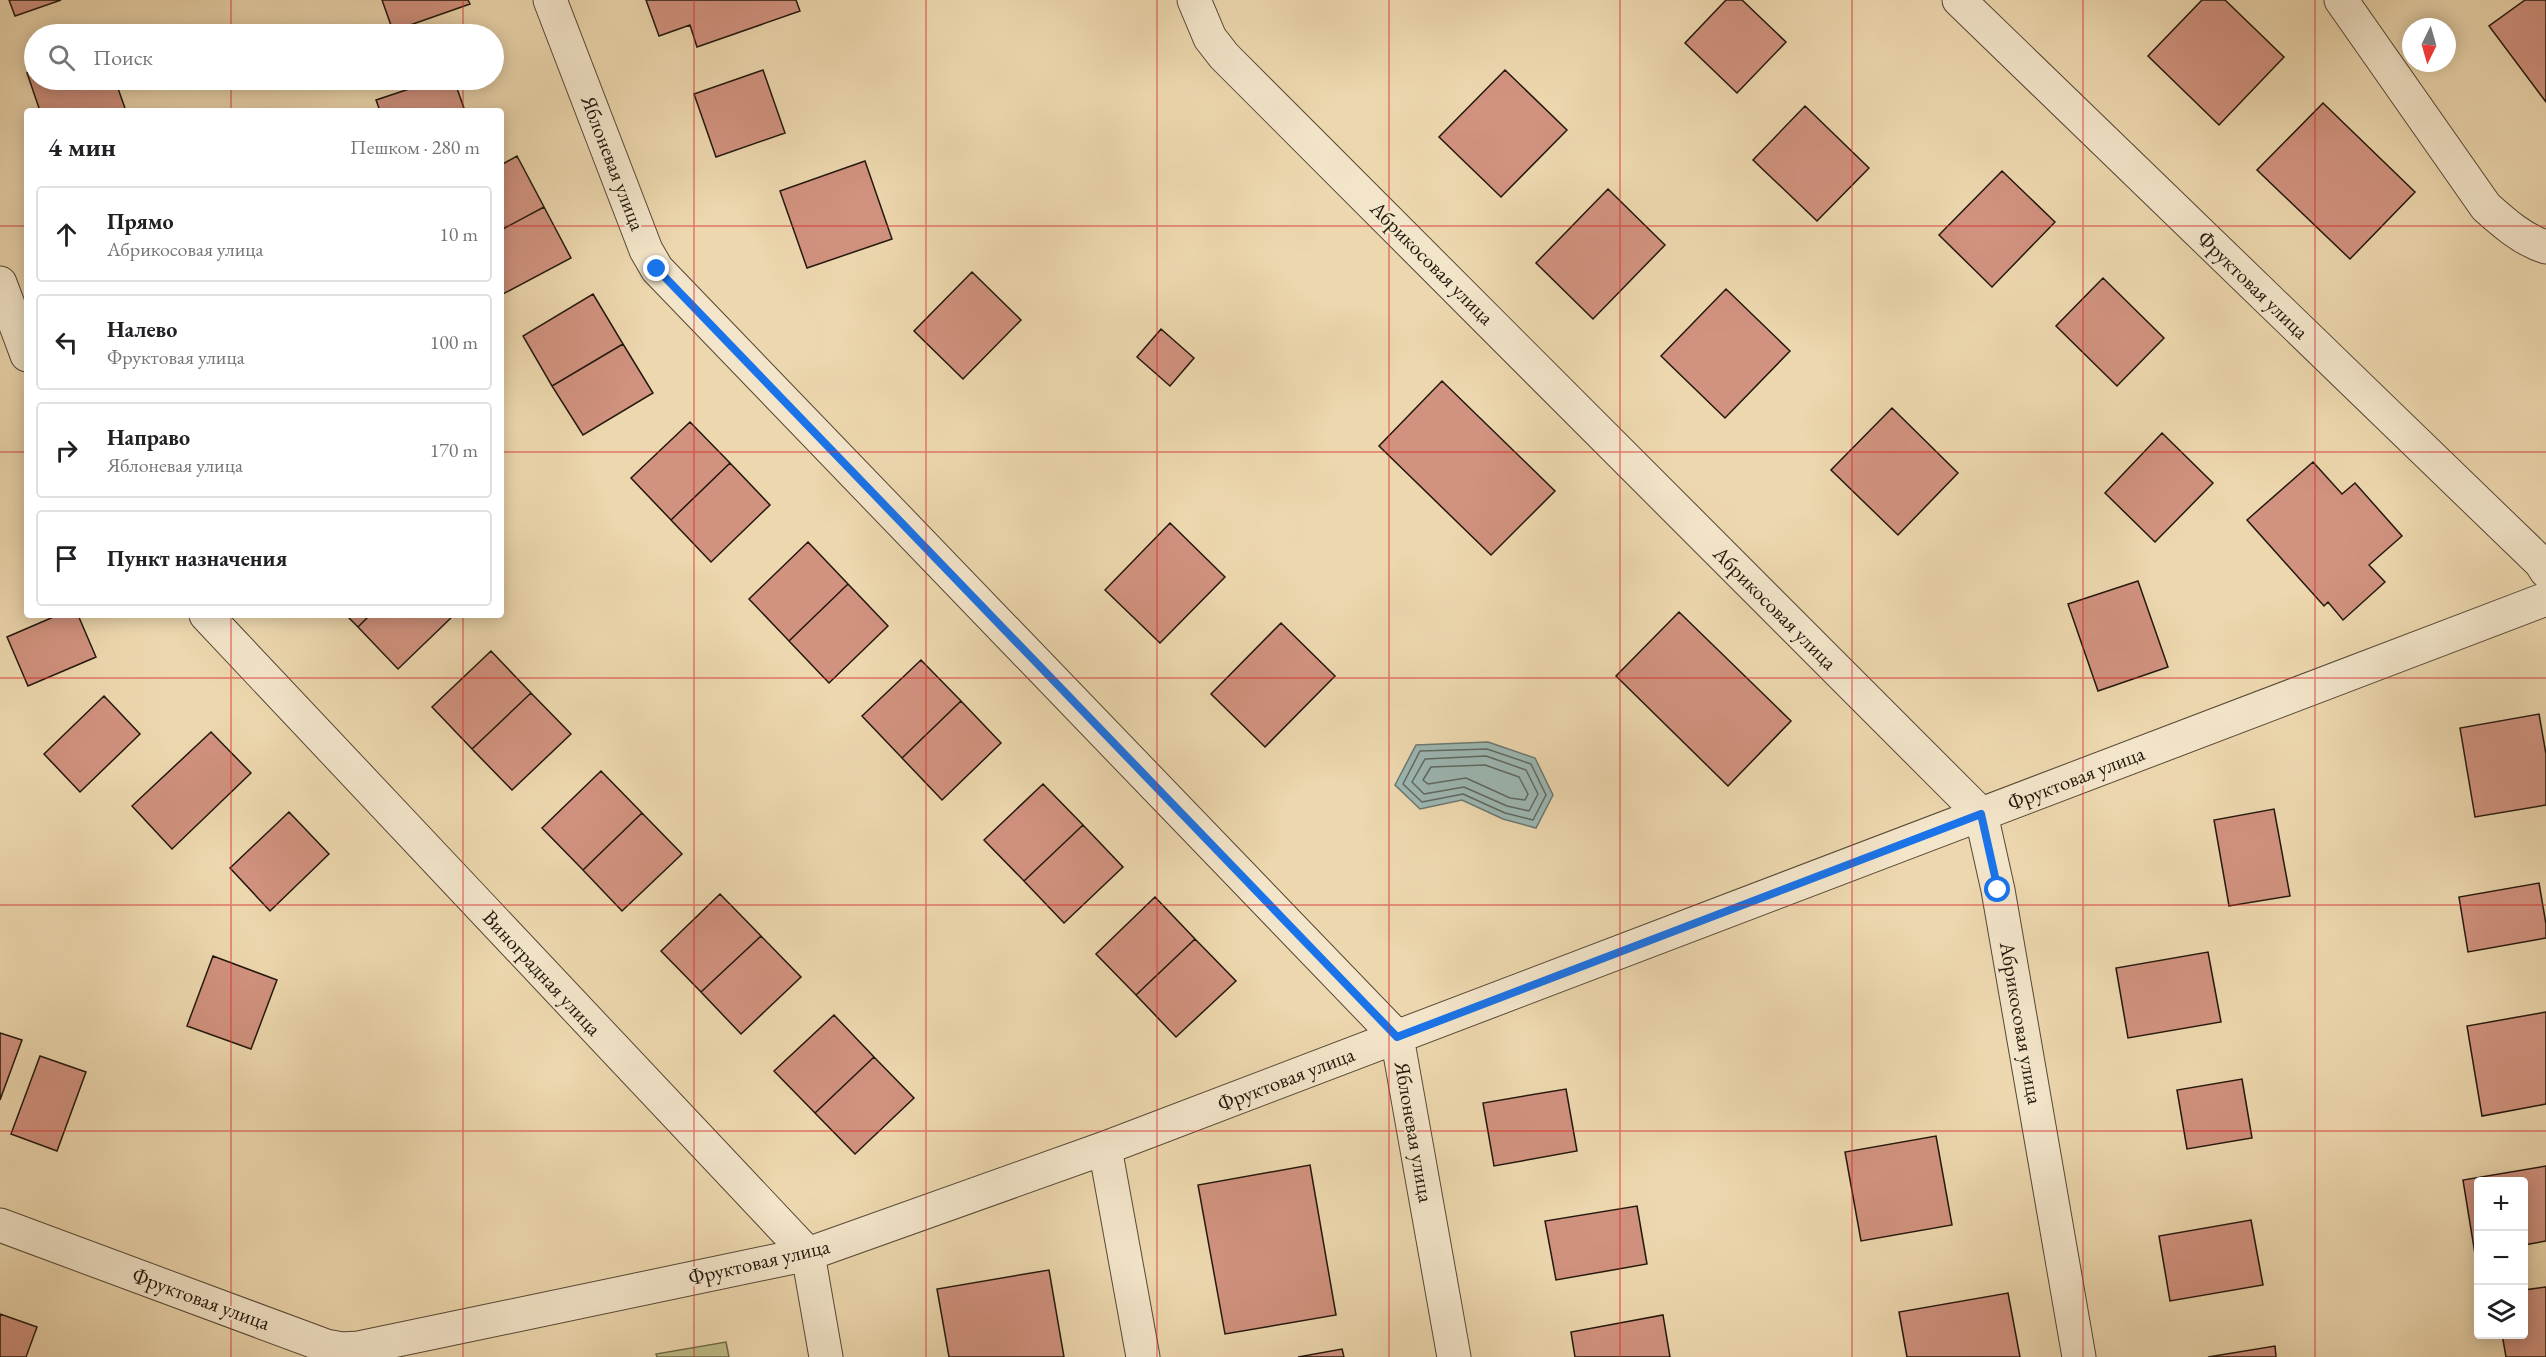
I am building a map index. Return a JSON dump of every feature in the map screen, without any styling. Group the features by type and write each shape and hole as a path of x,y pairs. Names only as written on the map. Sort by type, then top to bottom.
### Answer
{"street":[{"name":"Яблоневая улица","path":"550,0 646,250 657,269 1397,1037 1454,1357"},
{"name":"Абрикосовая улица","path":"1194,0 1210,38 1224,56 1981,814 1998,890 2079,1357"},
{"name":"Фруктовая улица","path":"1959,0 2541,562 2546,571"},
{"path":"2341,0 2486,207 2533,243 2546,247"},
{"path":"0,283 24,347"},
{"name":"Фруктовая улица","path":"0,1225 326,1346 342,1349 359,1348 808,1254 1105,1148 2546,598"},
{"name":"Виноградная улица","path":"209,618 808,1254"},
{"path":"1105,1148 1143,1357"},
{"path":"808,1254 826,1357"}],"shaded area":[{"path":"726,1342 729,1357 657,1357 656,1354"}],"water":[{"path":"1488,742 1535,758 1553,795 1536,828 1503,819 1462,800 1420,809 1395,785 1416,745"}],"building":[{"path":"9,0 61,0 15,16"},
{"path":"382,0 468,0 470,4 413,24 391,24"},
{"path":"646,0 796,0 800,11 697,47 690,25 659,36"},
{"path":"1726,0 1742,0 1786,42 1737,93 1685,43"},
{"path":"2202,0 2225,0 2284,57 2219,125 2148,56"},
{"path":"2525,0 2546,0 2546,102 2489,26"},
{"path":"763,70 785,133 716,157 694,94"},
{"path":"1505,70 1567,130 1501,197 1439,137"},
{"path":"33,90 119,90 125,108 39,108"},
{"path":"406,90 458,90 464,108 379,108 376,100"},
{"path":"2323,103 2415,192 2350,259 2257,170"},
{"path":"1805,106 1869,168 1817,221 1753,160"},
{"path":"517,156 544,207 504,228 504,163"},
{"path":"865,161 892,239 807,268 780,191"},
{"path":"2002,171 2055,222 1992,287 1939,235"},
{"path":"1608,189 1665,245 1593,319 1536,263"},
{"path":"544,207 571,258 504,293 504,228"},
{"path":"972,272 1021,320 963,379 914,331"},
{"path":"2103,278 2164,338 2117,386 2056,326"},
{"path":"1726,289 1790,351 1725,418 1661,356"},
{"path":"593,294 623,344 552,386 523,336"},
{"path":"1161,329 1194,358 1170,386 1137,357"},
{"path":"623,344 653,393 583,435 552,386"},
{"path":"1442,381 1555,491 1491,555 1379,446"},
{"path":"1892,408 1958,473 1898,535 1831,470"},
{"path":"690,422 730,463 671,520 631,478"},
{"path":"2162,433 2213,483 2155,542 2105,493"},
{"path":"2313,462 2342,494 2355,483 2402,536 2369,565 2385,582 2343,620 2328,602 2324,606 2247,520"},
{"path":"730,463 770,505 711,562 671,520"},
{"path":"1170,523 1225,577 1160,643 1105,590"},
{"path":"808,542 848,584 789,641 749,599"},
{"path":"2138,581 2168,667 2098,691 2068,604"},
{"path":"848,584 888,626 829,683 789,641"},
{"path":"1679,612 1791,721 1728,786 1616,676"},
{"path":"51,618 79,618 96,657 28,686 7,637"},
{"path":"349,618 367,618 358,627"},
{"path":"367,618 451,618 398,669 358,627"},
{"path":"1281,623 1335,676 1265,747 1211,694"},
{"path":"491,651 531,693 472,749 432,707"},
{"path":"921,660 961,701 902,758 862,716"},
{"path":"531,693 571,734 512,790 472,749"},
{"path":"104,696 140,734 80,792 44,754"},
{"path":"961,701 1001,743 942,800 902,758"},
{"path":"2539,714 2546,754 2546,805 2475,817 2460,728"},
{"path":"211,732 251,773 172,849 132,806"},
{"path":"601,771 642,813 583,870 542,828"},
{"path":"1043,784 1083,825 1024,881 984,840"},
{"path":"2274,809 2290,896 2229,906 2214,820"},
{"path":"289,812 329,854 270,911 230,868"},
{"path":"642,813 682,854 622,911 583,870"},
{"path":"1083,825 1123,867 1064,923 1024,881"},
{"path":"2539,883 2546,938 2468,952 2459,897"},
{"path":"720,894 761,936 701,992 661,951"},
{"path":"1155,897 1195,939 1136,995 1096,954"},
{"path":"761,936 801,977 741,1034 701,992"},
{"path":"1195,939 1236,981 1176,1037 1136,995"},
{"path":"2208,952 2221,1022 2128,1038 2116,968"},
{"path":"213,956 277,980 251,1049 187,1026"},
{"path":"2546,1012 2546,1104 2482,1116 2467,1026"},
{"path":"834,1015 874,1057 815,1113 774,1071"},
{"path":"0,1033 22,1040 0,1100"},
{"path":"40,1056 86,1072 57,1151 11,1134"},
{"path":"874,1057 914,1098 855,1154 815,1113"},
{"path":"2242,1079 2252,1138 2187,1149 2177,1090"},
{"path":"1566,1089 1577,1151 1494,1166 1483,1103"},
{"path":"1936,1136 1952,1225 1861,1241 1845,1152"},
{"path":"1310,1165 1336,1315 1225,1334 1198,1185"},
{"path":"2546,1166 2546,1241 2528,1244 2528,1177 2481,1177"},
{"path":"2474,1178 2474,1248 2463,1180"},
{"path":"1637,1206 1647,1264 1556,1280 1545,1221"},
{"path":"2251,1220 2263,1285 2170,1301 2159,1236"},
{"path":"1049,1270 1064,1357 949,1357 937,1289"},
{"path":"2546,1287 2546,1357 2506,1357 2503,1339 2528,1339 2528,1289"},
{"path":"2008,1293 2020,1357 1907,1357 1899,1312"},
{"path":"0,1314 37,1327 26,1357 0,1357"},
{"path":"1663,1315 1670,1357 1575,1357 1571,1332"},
{"path":"2275,1346 2276,1357 2208,1357"},
{"path":"1342,1349 1344,1357 1298,1357"}],"route":[{"path":"657,269 675,285 1397,1037 1981,814 1998,890"}]}
